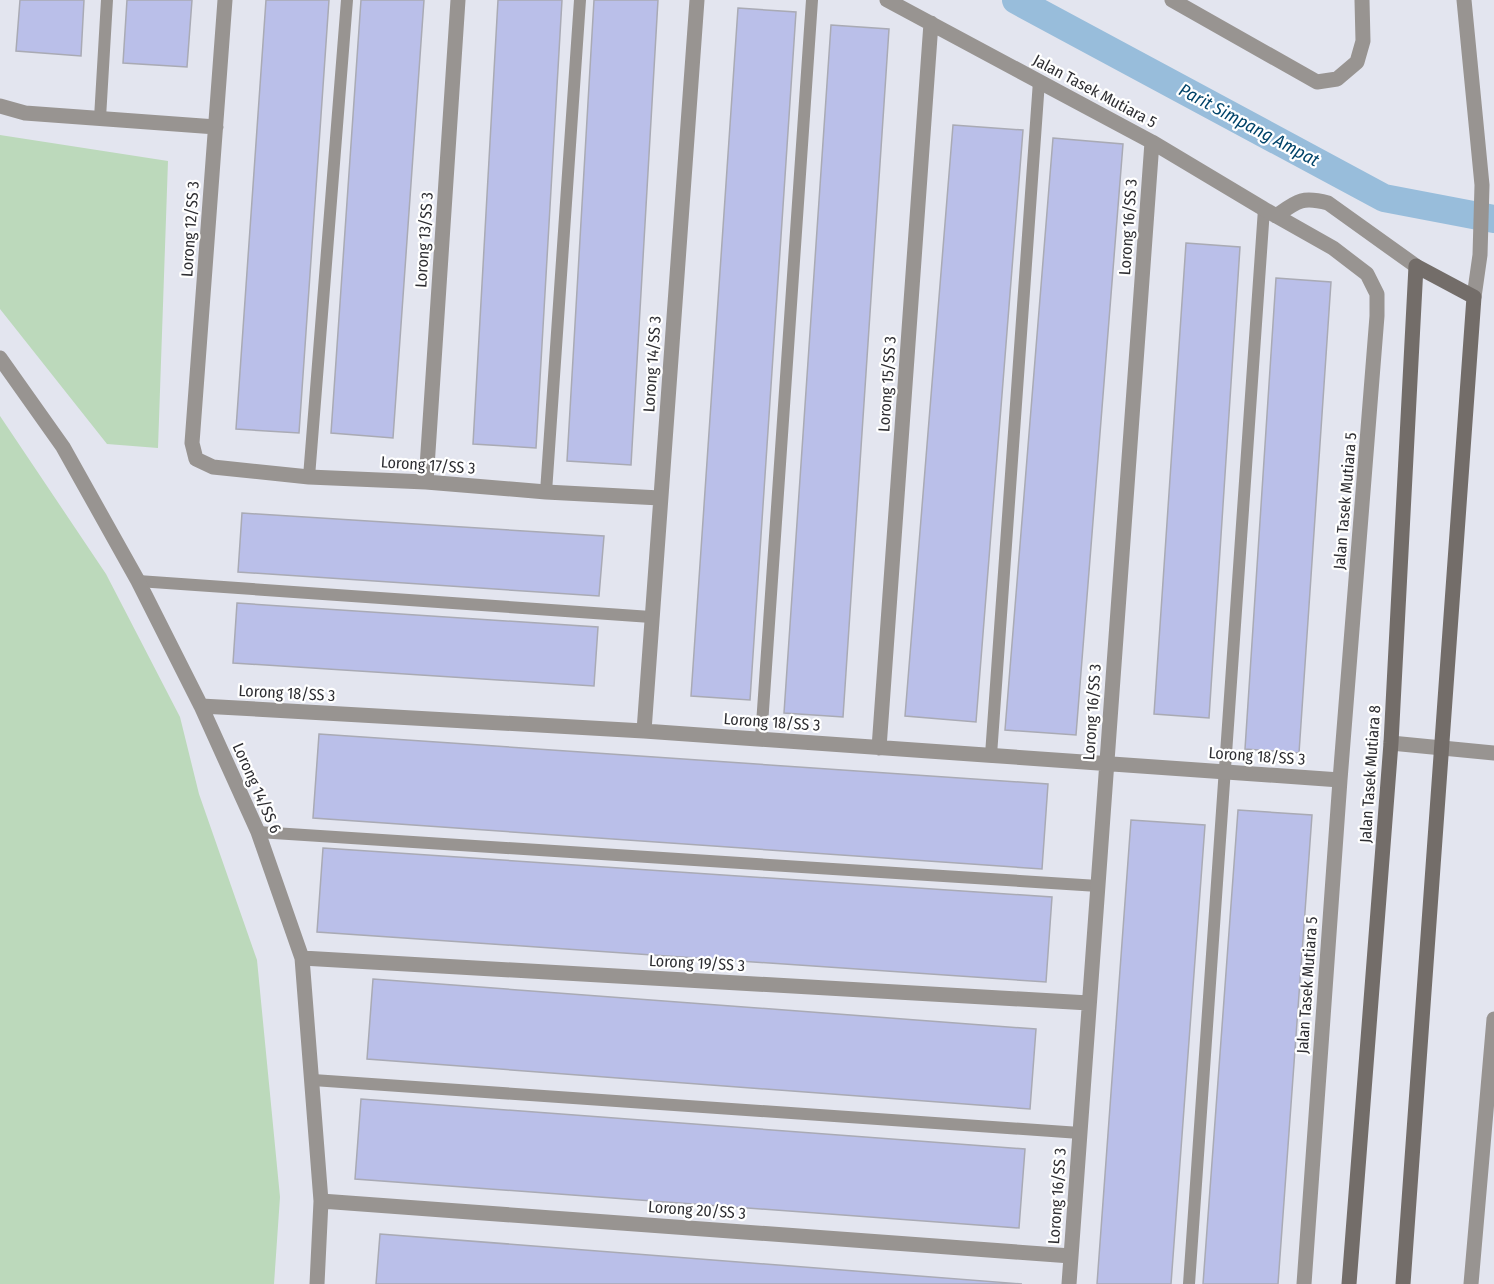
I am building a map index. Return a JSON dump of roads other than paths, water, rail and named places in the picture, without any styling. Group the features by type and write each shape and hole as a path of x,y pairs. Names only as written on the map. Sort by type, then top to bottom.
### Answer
{"street":[{"name":"Lorong 12/SS 3","path":"196,459 192,443 225,0"},
{"name":"Lorong 13/SS 3","path":"426,482 458,0"},
{"name":"Lorong 14/SS 3","path":"644,731 697,0"},
{"name":"Jalan Tasek Mutiara 5","path":"887,0 1152,142 1333,248 1367,274 1377,294 1304,1284"},
{"path":"1172,0 1317,82 1337,79 1357,62 1363,41 1362,0"},
{"path":"1403,1284 1440,749 1474,297 1480,255 1482,185 1464,0"},
{"name":"Lorong 15/SS 3","path":"879,747 931,23"},
{"path":"0,106 25,113 216,127"},
{"name":"Lorong 16/SS 3","path":"1069,1284 1152,142"},
{"path":"1270,213 1298,201 1312,199 1328,203 1416,266 1474,297"},
{"name":"Jalan Tasek Mutiara 8","path":"1349,1284 1390,743 1416,266"},
{"name":"Lorong 14/SS 6","path":"0,358 63,447 138,581 201,706 258,832 302,958 321,1201 317,1284"},
{"name":"Lorong 17/SS 3","path":"196,459 213,466 309,477 426,482 660,498"},
{"name":"Lorong 18/SS 3","path":"201,706 644,731 1340,780"},
{"path":"1390,743 1494,753"},
{"name":"Lorong 19/SS 3","path":"302,958 1089,1003"},
{"path":"1471,1284 1487,1198 1494,1019"},
{"name":"Lorong 20/SS 3","path":"321,1201 1071,1256"}],"lane":[{"path":"100,118 107,0"},
{"path":"309,477 347,0"},
{"path":"546,492 580,0"},
{"path":"761,739 812,0"},
{"path":"991,755 1039,81"},
{"path":"1189,1284 1225,772 1270,213"},
{"path":"138,581 651,617"},
{"path":"258,832 1098,886"},
{"path":"313,1080 1080,1133"}],"waterway":[{"name":"Parit Simpang Ampat","path":"1016,0 1384,198 1494,219"}]}
